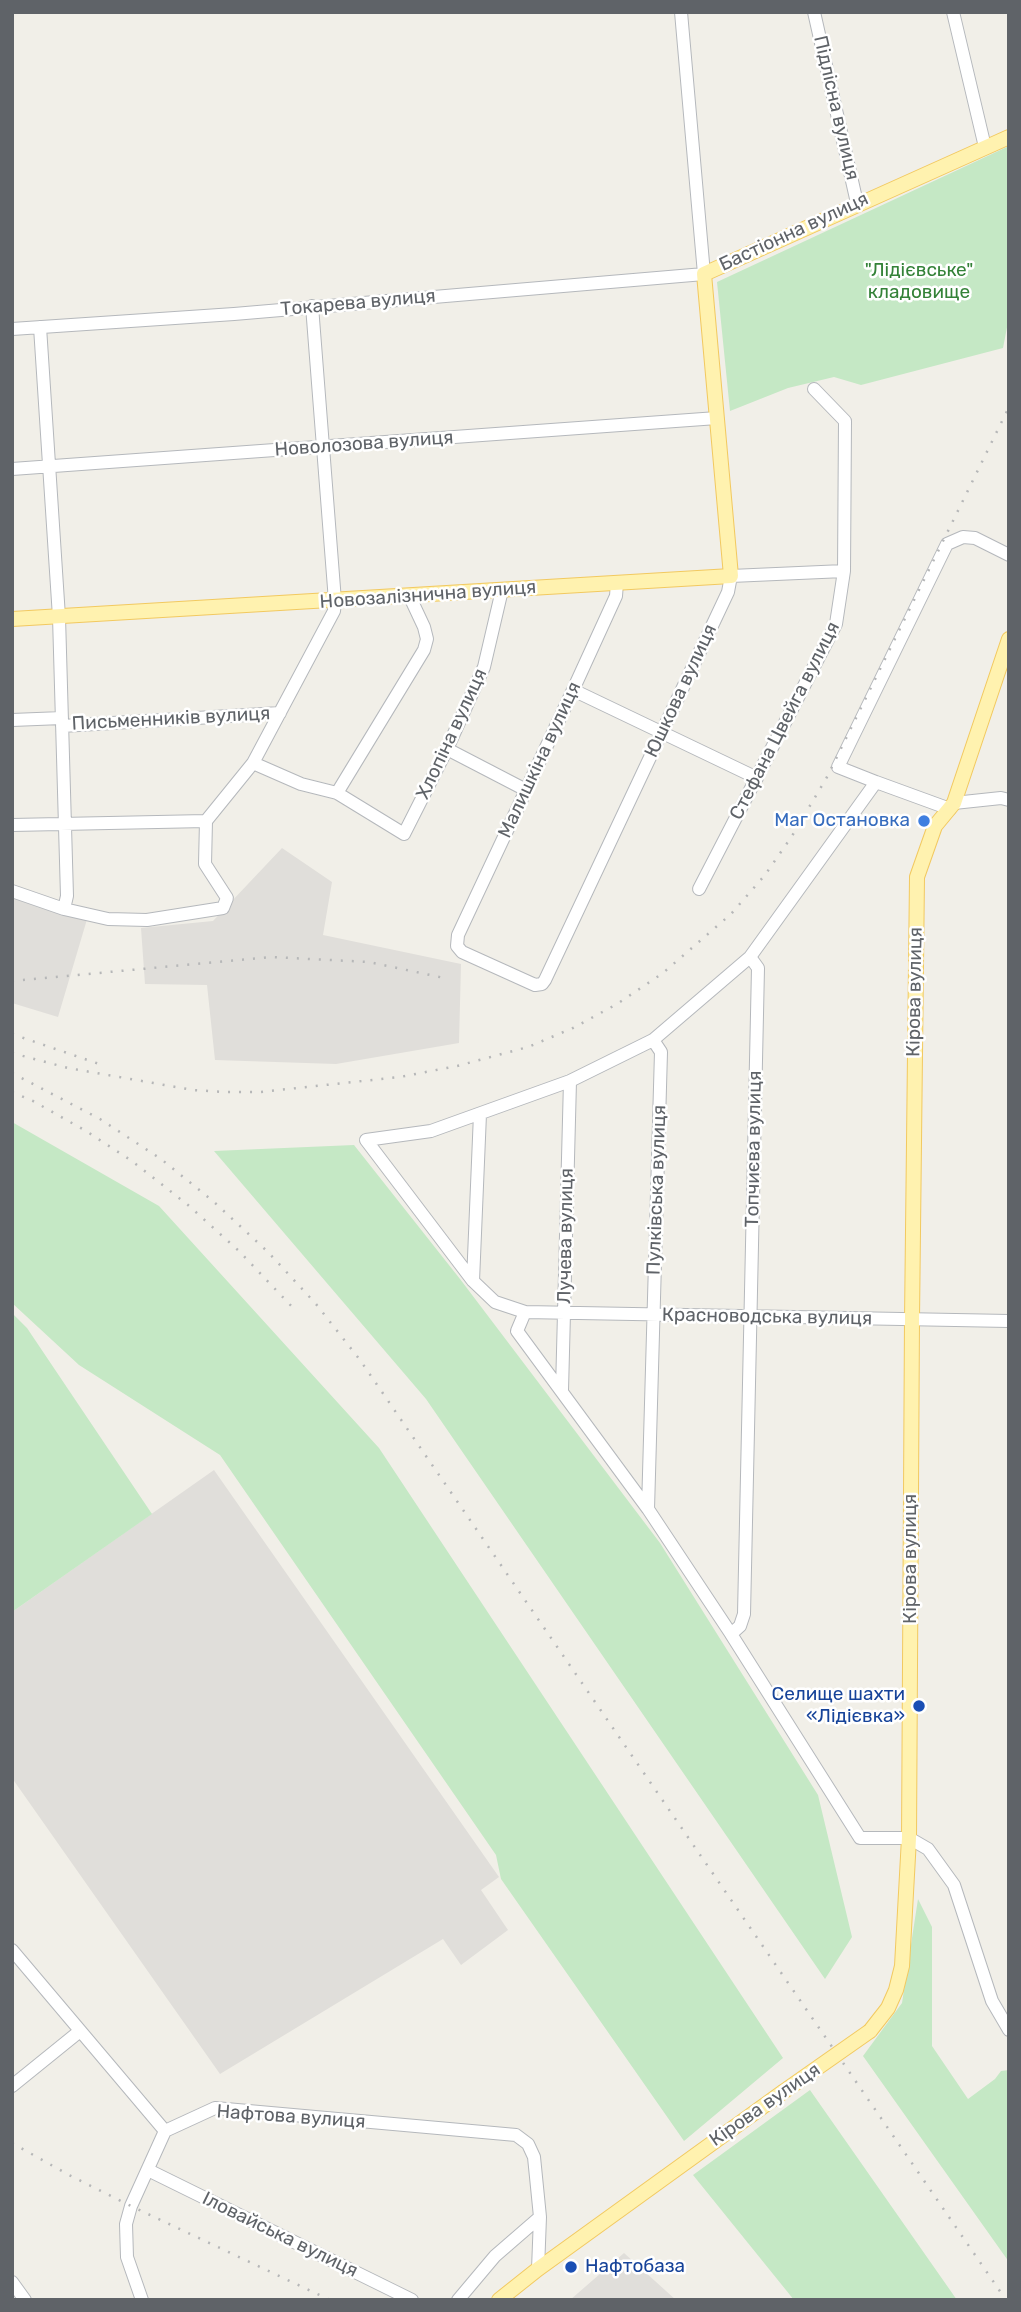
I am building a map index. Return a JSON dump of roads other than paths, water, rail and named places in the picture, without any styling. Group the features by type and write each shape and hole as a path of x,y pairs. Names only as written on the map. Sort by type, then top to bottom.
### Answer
{"main road":[{"name":"Бастіонна вулиця","path":"704,274 1009,137"},
{"name":"Юшкова вулиця","path":"704,274 731,576"},
{"name":"Новозалізнична вулиця","path":"12,620 731,576"},
{"name":"Кірова вулиця","path":"499,2300 537,2269 870,2031 888,2008 896,1990 902,1966 909,1838 917,877 935,826 952,806 1009,639"}],"street":[{"name":"Бастіонна вулиця","path":"681,12 704,274"},
{"name":"Підлісна вулиця","path":"814,12 858,203"},
{"path":"954,12 985,147"},
{"name":"Токарева вулиця","path":"12,329 704,274"},
{"path":"12,891 64,909 108,919 147,920 223,908 227,898 205,864 206,821 253,763 330,620 334,601 312,306"},
{"path":"40,327 58,617 66,824 67,896 64,909"},
{"name":"Стефана Цвейга вулиця","path":"699,889 836,624 844,571 845,421 814,390"},
{"name":"Новолозова вулиця","path":"12,469 717,418"},
{"path":"1009,555 975,538 963,537 947,544 838,767 952,806 1009,800"},
{"name":"Новозалізнична вулиця","path":"731,576 844,571"},
{"name":"Юшкова вулиця","path":"458,935 457,946 461,952 531,984 541,984 731,586 731,576"},
{"name":"Малишкіна вулиця","path":"458,935 616,596 617,583"},
{"name":"Хлопіна вулиця","path":"337,793 404,834 484,667 502,590"},
{"path":"253,763 301,784 337,793 424,650 424,627 408,595"},
{"path":"573,690 757,778"},
{"name":"Письменників вулиця","path":"12,720 62,722 280,713"},
{"path":"447,748 526,790"},
{"path":"473,1281 480,1114 569,1081 653,1040 750,957 876,782"},
{"path":"12,825 206,821"},
{"name":"Топчиєва вулиця","path":"731,1634 740,1626 744,1614 758,968 750,957"},
{"name":"Пулківська вулиця","path":"648,1510 661,1052 653,1040"},
{"name":"Лучева вулиця","path":"562,1391 569,1081"},
{"name":"Красноводська вулиця","path":"480,1114 431,1131 366,1140 473,1281 495,1302 525,1312 564,1314 1009,1321"},
{"path":"525,1312 517,1331 648,1510 731,1634 860,1838 909,1838 928,1849 954,1885 992,2001 1009,2030"},
{"path":"12,1950 165,2131 131,2206 126,2224 127,2257 142,2300"},
{"path":"12,2086 80,2031"},
{"name":"Нафтова вулиця","path":"165,2131 215,2108 516,2135 528,2144 534,2157 540,2217 537,2269"},
{"name":"Іловайська вулиця","path":"148,2169 412,2300"},
{"path":"458,2300 495,2256 540,2217"},
{"path":"12,2282 25,2300"}],"railway":[{"path":"12,1053 68,1068 193,1090 260,1092 400,1077 457,1066 528,1047 573,1028 617,1004 663,973 731,914 765,875 792,836 827,777 1009,407"},
{"path":"12,981 271,957 369,962 449,979"},
{"path":"12,1034 105,1066"},
{"path":"12,1073 100,1119 161,1159 213,1201 268,1252 316,1304 360,1360 1006,2300"},
{"path":"12,1092 86,1131 132,1161 188,1205 239,1251 296,1311"},
{"path":"12,2143 131,2206 330,2300"}],"place":[{"name":"Маг Остановка","path":"924,821"},
{"name":"Селище шахти «Лідієвка»","path":"919,1706"},
{"name":"Нафтобаза","path":"571,2267"}],"park label":[{"name":"\"Лідієвське\" кладовище","path":"919,282"}]}
